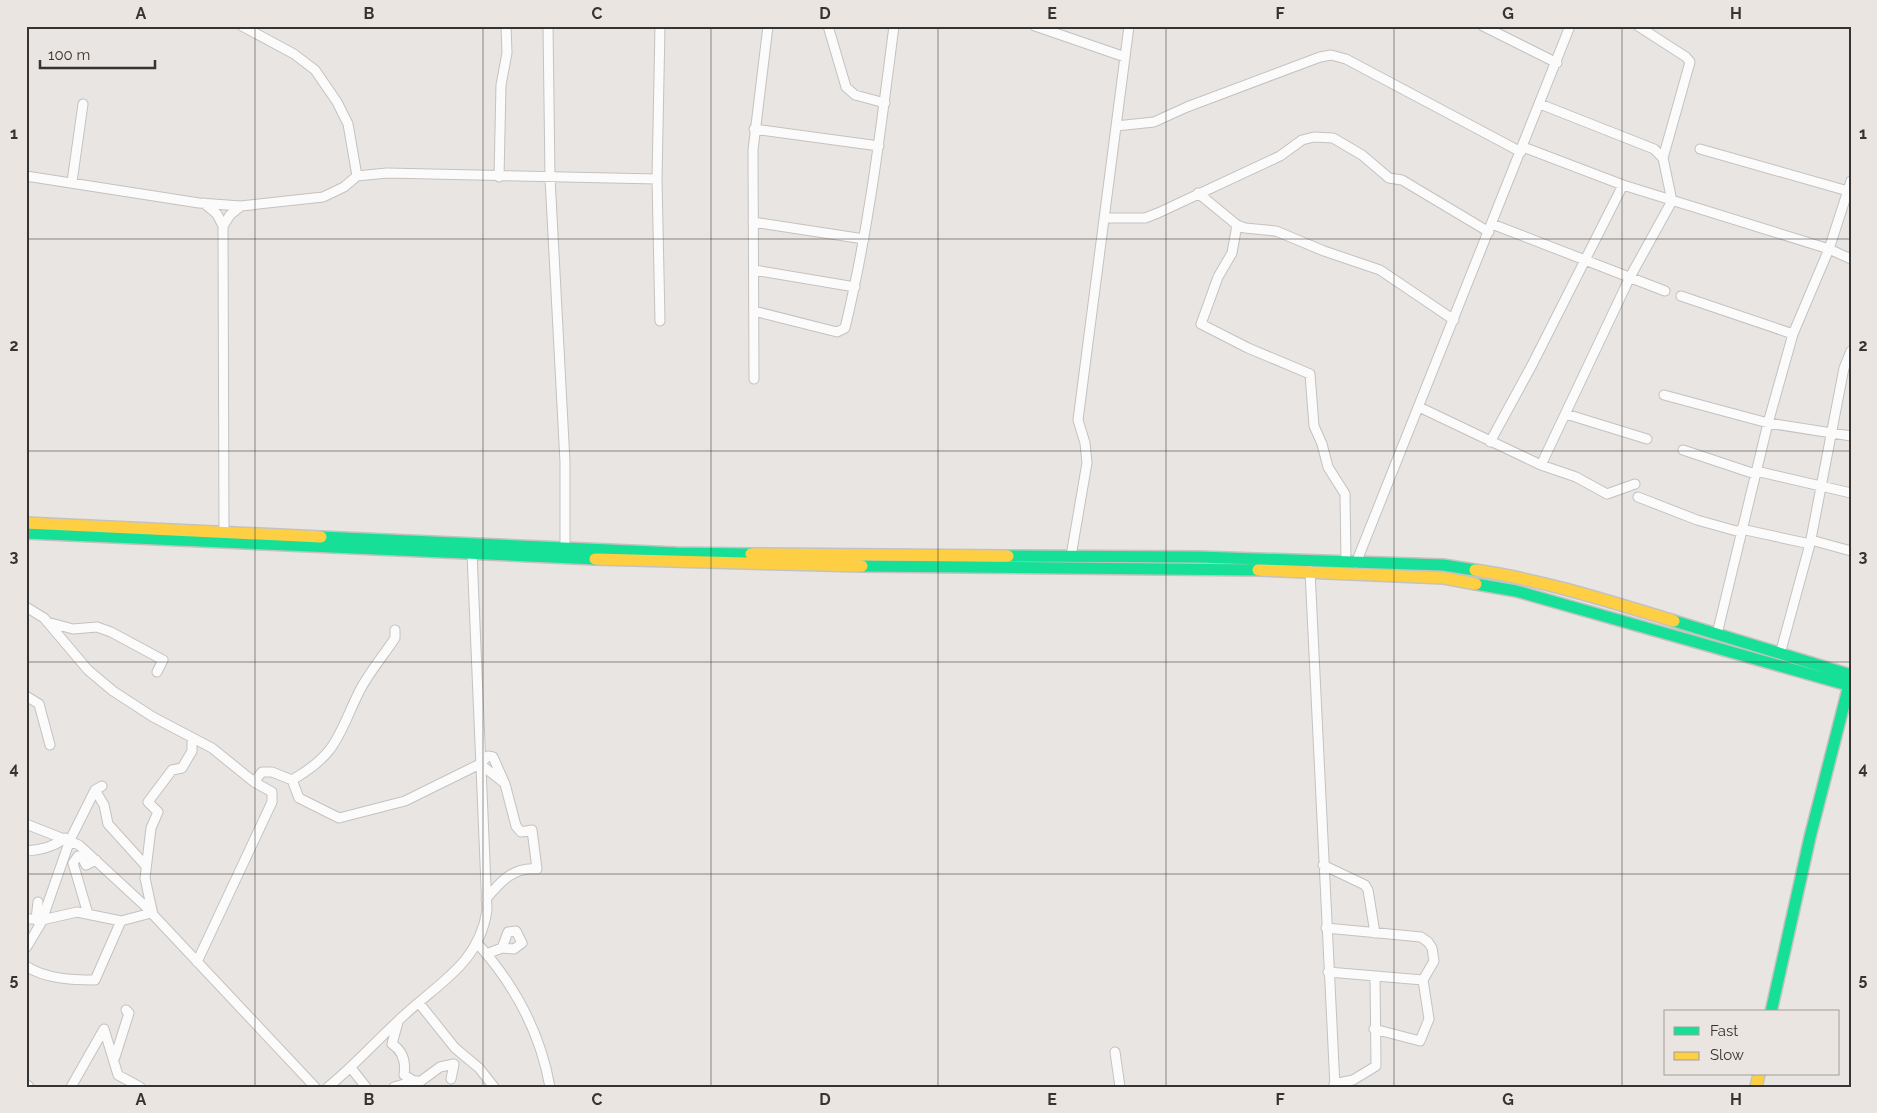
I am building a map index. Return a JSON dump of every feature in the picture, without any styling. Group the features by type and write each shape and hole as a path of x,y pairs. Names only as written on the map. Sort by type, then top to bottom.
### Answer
{"main road":[{"path":"26,523 472,553 566,552 1199,557 1416,563 1489,571 1585,594 1780,654 1850,682"},
{"path":"26,533 224,537 566,552 714,563 1022,569 1211,568 1444,578 1508,590 1850,682"},
{"path":"1771,1010 1810,837 1850,682"}],"street":[{"path":"242,26 294,54 315,70 337,102 348,124 358,176"},
{"path":"499,177 501,85 507,54 506,26"},
{"path":"548,26 550,178 558,284 566,552"},
{"path":"660,26 657,179 660,321"},
{"path":"754,379 754,129 768,26"},
{"path":"828,26 846,87 856,95 884,103"},
{"path":"754,311 837,332 843,331 855,287 864,240 879,146 894,26"},
{"path":"1035,26 1125,58"},
{"path":"1071,556 1087,463 1085,443 1078,420 1129,26"},
{"path":"1483,26 1557,63"},
{"path":"1351,562 1419,407 1557,63 1570,26"},
{"path":"1638,26 1686,57 1690,62 1663,158"},
{"path":"1116,126 1154,122 1195,104 1331,55 1346,58 1522,149 1692,208 1829,249 1851,259"},
{"path":"72,182 84,104"},
{"path":"1540,104 1654,149 1663,158 1675,202 1630,277 1541,466"},
{"path":"754,129 879,146"},
{"path":"1104,218 1145,218 1280,156 1302,140 1325,136 1333,138 1362,155 1389,178 1402,180 1491,228 1586,260 1665,291"},
{"path":"1700,149 1849,187 1829,249 1793,334 1755,473 1717,634"},
{"path":"26,176 204,203 241,206 323,197 344,187 358,176 387,173 499,177 657,179"},
{"path":"1490,442 1586,260 1623,185"},
{"path":"1198,193 1237,226 1276,231 1324,251 1380,270 1454,320"},
{"path":"204,203 217,214 223,226 224,537"},
{"path":"223,226 230,215 241,206"},
{"path":"753,222 864,240"},
{"path":"1237,226 1232,253 1218,277 1201,324 1248,348 1310,374 1314,426 1322,444 1328,467 1345,494 1351,562"},
{"path":"754,270 855,287"},
{"path":"1681,296 1793,334"},
{"path":"1780,654 1810,542 1833,433 1844,368 1851,351"},
{"path":"1664,396 1768,423 1851,436"},
{"path":"1419,407 1541,466 1576,477 1606,494 1635,484"},
{"path":"1566,414 1647,439"},
{"path":"1683,450 1755,473 1851,493"},
{"path":"1638,497 1697,520 1851,550"},
{"path":"328,1087 352,1068 399,1020 458,970 477,943 484,929 486,899 472,553"},
{"path":"1310,572 1335,1085 1353,1080 1376,1066 1374,976"},
{"path":"26,606 36,611 88,670 113,691 212,748 254,782 272,792 272,802 197,962"},
{"path":"47,622 73,629 97,627 111,632 162,660 157,672"},
{"path":"292,780 311,769 334,746 361,689 395,638 395,630"},
{"path":"26,696 39,704 50,746"},
{"path":"152,914 145,878 151,828 158,812 148,802 172,770 182,768 192,751 192,738"},
{"path":"254,782 262,772 272,772 292,780 299,798 339,818 405,801 480,764 488,756 493,757 505,784 516,826 521,832 532,830 537,869 527,867 503,878 486,899"},
{"path":"480,764 505,784"},
{"path":"26,948 40,921 68,839 99,788 108,824 146,866"},
{"path":"26,824 68,839 79,845 96,860 152,914 315,1087"},
{"path":"26,851 39,850 68,839"},
{"path":"88,914 74,863 78,856 82,858 86,865 96,860"},
{"path":"1323,865 1365,885 1368,890 1375,933"},
{"path":"38,902 40,921"},
{"path":"26,919 40,921 77,912 121,921 152,914"},
{"path":"26,966 32,971 64,978 95,980 121,921"},
{"path":"1326,928 1421,937 1428,942 1434,961 1423,980 1429,1019 1420,1041 1374,1028"},
{"path":"477,943 515,991 544,1055 550,1087"},
{"path":"486,954 502,948"},
{"path":"1328,972 1423,980"},
{"path":"418,1003 455,1048 479,1068 494,1087"},
{"path":"114,1060 129,1014 126,1010"},
{"path":"399,1020 392,1044 400,1049 406,1066 404,1075 414,1081"},
{"path":"71,1087 104,1029 118,1075 140,1087"},
{"path":"1115,1052 1120,1087"},
{"path":"394,1087 414,1081 421,1081 440,1067 454,1064 451,1079"},
{"path":"352,1068 366,1087"}],"traffic: fast":[{"path":"26,533 595,559"},
{"path":"321,537 676,553 751,554"},
{"path":"1008,556 1199,557 1443,565 1475,570"},
{"path":"862,566 1258,570"},
{"path":"1476,584 1516,591 1851,686"},
{"path":"1674,621 1851,675"},
{"path":"1771,1010 1810,837 1849,685"}],"traffic: slow":[{"path":"26,523 321,537"},
{"path":"751,554 1008,556"},
{"path":"595,559 862,566"},
{"path":"1258,570 1444,578 1476,584"},
{"path":"1475,570 1550,585 1674,621"},
{"path":"1756,1087 1759,1076"}]}
